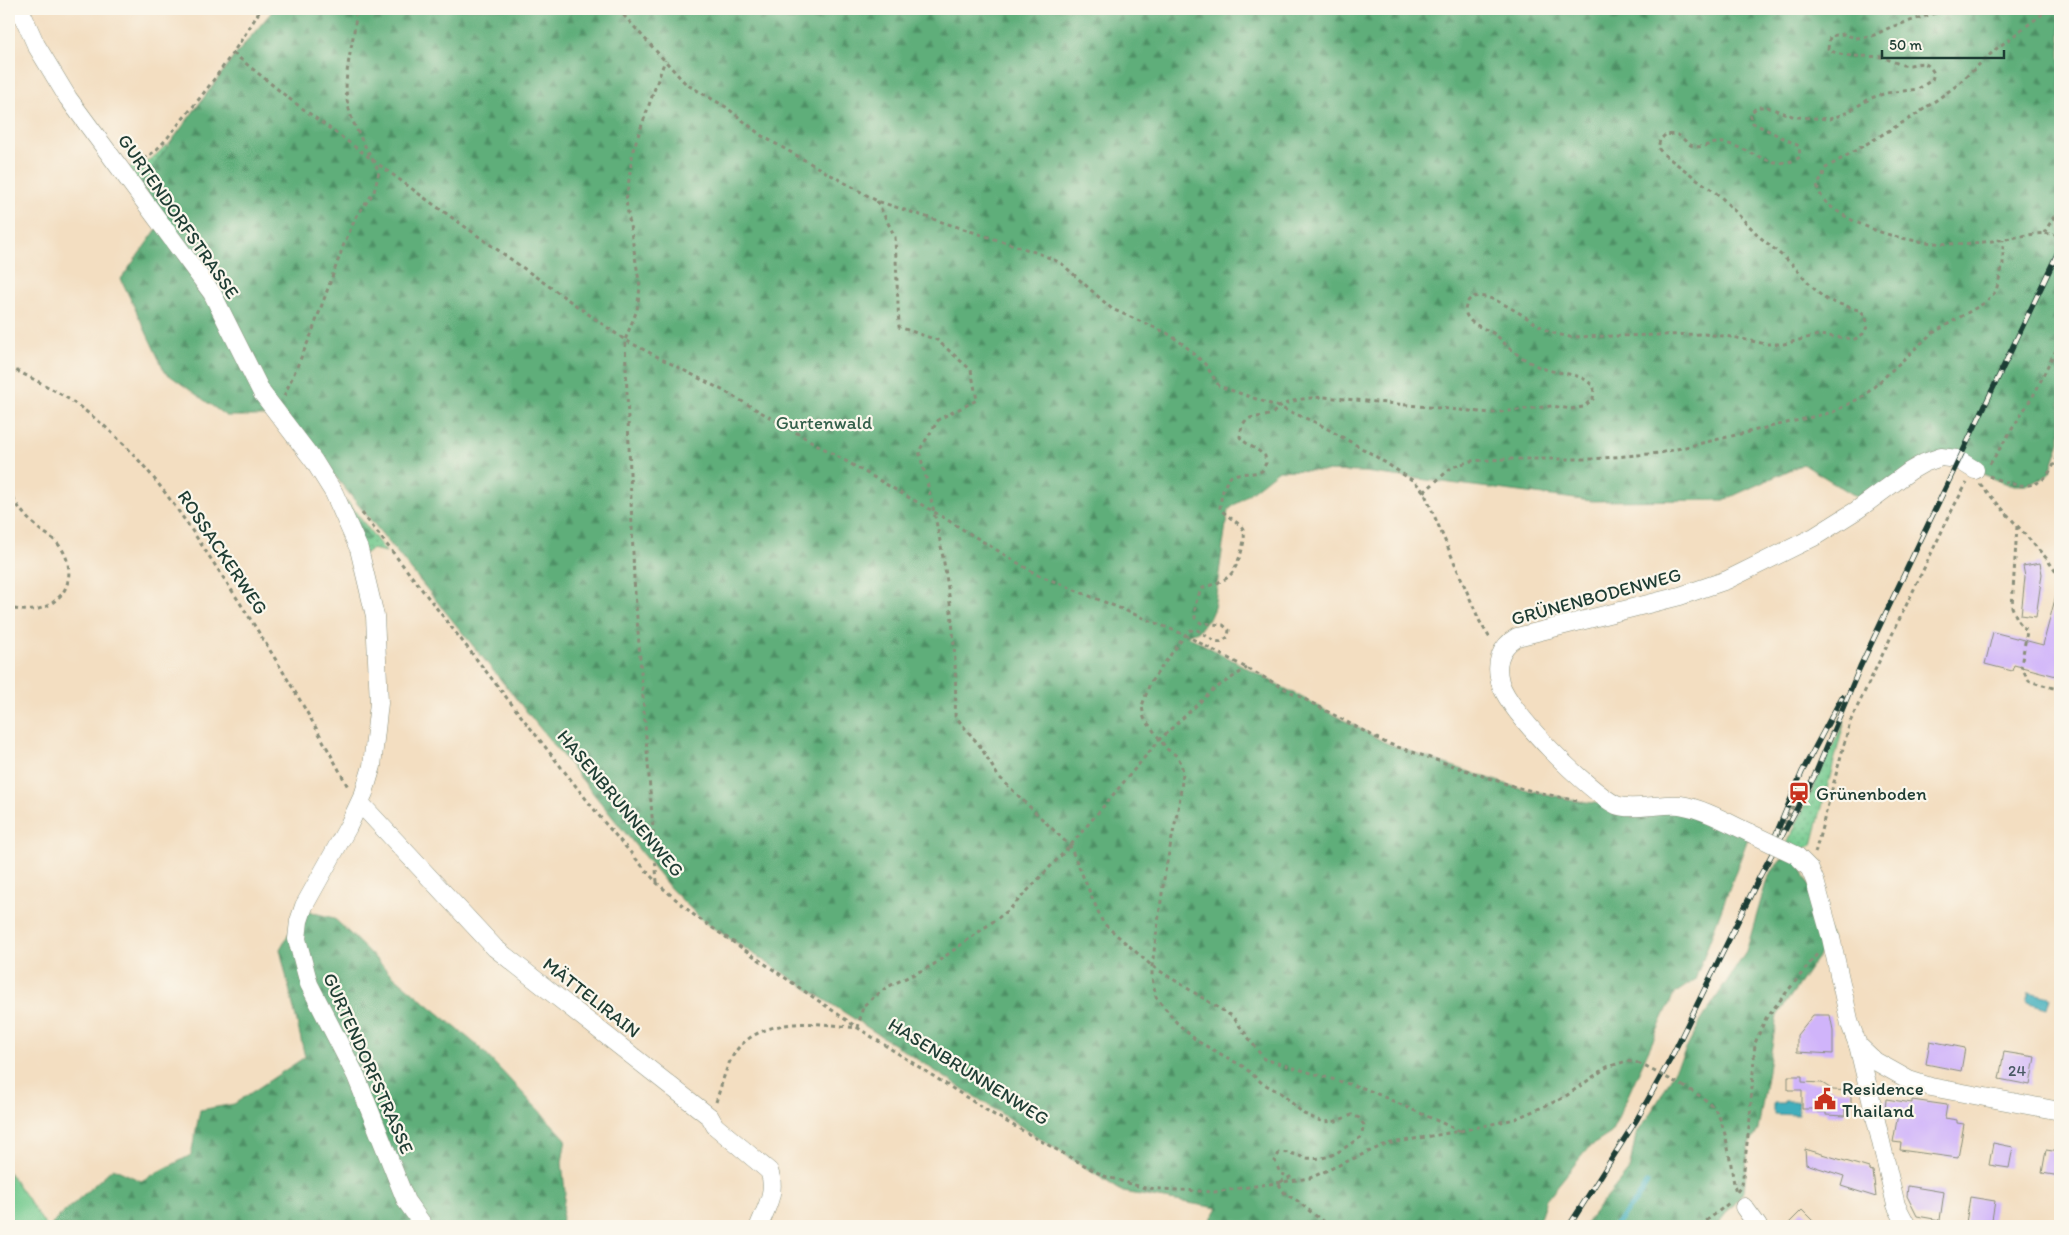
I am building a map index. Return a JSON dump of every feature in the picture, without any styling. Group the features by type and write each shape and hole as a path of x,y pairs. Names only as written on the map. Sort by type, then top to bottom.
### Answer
{"street":[{"name":"GURTENDORFSTRASSE","path":"20,9 36,45 68,98 212,293 262,393 314,461 334,493 359,549 375,616 379,703 372,766 360,803 304,906 299,921 297,939 309,984 356,1076 406,1200 424,1226"},
{"name":"GRÜNENBODENWEG","path":"1810,869 1796,856 1716,817 1689,807 1668,804 1618,806 1574,772 1531,727 1516,708 1500,684 1498,672 1500,653 1517,636 1680,596 1703,589 1752,569 1832,526 1910,471 1924,464 1941,458 1957,459 1980,472"},
{"name":"MÄTTELIRAIN","path":"360,803 495,948 710,1117 716,1126 769,1171 773,1181 773,1191 759,1226"},
{"path":"1810,869 1831,938 1850,1024 1858,1045 1896,1205 1907,1226"},
{"path":"1858,1045 1875,1061 1909,1080 1931,1087 2060,1111"},
{"path":"1737,1200 1758,1226"}],"path":[{"path":"119,166 138,162 155,152 198,101 233,53 261,9"},
{"path":"276,413 311,335 344,244 356,217 374,192 379,172 354,123 348,105 347,81 356,9"},
{"path":"618,9 686,84 726,107 762,136 877,201 1038,252 1061,263 1112,309 1167,333 1183,344 1205,364 1219,386 1279,407 1317,423 1372,454 1392,469 1415,482 1424,492 1480,622 1500,653"},
{"path":"1348,1226 1324,1221 1295,1199 1286,1195 1278,1183 1290,1177 1280,1173 1275,1161 1279,1153 1287,1152 1296,1156 1317,1158 1336,1155 1361,1137 1364,1125 1359,1118 1352,1115 1336,1121 1323,1122 1311,1118 1281,1093 1262,1083 1244,1067 1197,1041 1172,1017 1156,997 1152,978 1165,872 1179,804 1183,773 1177,756 1168,749 1144,718 1142,706 1150,683 1188,630 1196,629 1214,640 1222,642 1228,638 1229,630 1223,624 1201,622 1195,618 1195,605 1201,589 1229,576 1234,570 1245,536 1243,528 1220,509 1220,501 1228,481 1233,476 1254,474 1262,471 1266,463 1265,456 1260,451 1247,445 1240,437 1241,426 1248,419 1272,414 1279,407 1301,399 1324,397 1491,413 1552,406 1571,409 1583,408 1592,399 1594,388 1590,381 1579,376 1556,372 1533,364 1512,351 1497,336 1470,321 1466,313 1466,305 1470,299 1478,295 1504,304 1549,332 1570,337 1704,334 1766,344 1784,344 1818,335 1855,339 1863,334 1867,327 1866,317 1861,311 1828,300 1817,292 1792,264 1761,238 1720,196 1663,154 1658,148 1660,140 1666,134 1678,136 1686,143 1696,147 1717,142 1725,143 1770,161 1792,162 1800,157 1799,146 1753,123 1750,114 1757,107 1767,107 1794,117 1830,119 1838,118 1878,95 1918,89 1932,80 1934,73 1929,65 1921,62 1907,65 1897,64 1883,58 1856,57 1834,53 1828,49 1830,36 1844,34 1855,38 1872,36 1891,27 1948,9"},
{"path":"2049,9 1996,50 1956,86 1893,129 1824,169 1823,177 1817,185 1819,195 1827,205 1867,227 1884,234 1910,240 1939,244 1967,244 2044,233 2060,236"},
{"path":"233,53 291,100 624,340 724,391 936,513 1036,574 1185,635 1386,743 1515,787 1588,802"},
{"path":"657,883 634,579 624,340 637,310 640,287 626,201 634,150 665,60"},
{"path":"2060,80 2057,89 2060,96"},
{"path":"877,201 895,237 899,327 937,340 971,370 975,392 976,400 938,419 919,451 936,513 945,570 957,675 954,716 980,746 998,776 1070,846 1103,923 1152,966 1233,1017 1264,1059 1366,1089 1460,1132"},
{"path":"2044,233 2060,207"},
{"path":"1424,492 1452,467 1471,461 1592,459 1660,453 1833,412 1864,396 1931,334 1986,302 1996,291 2003,264 2002,240"},
{"path":"1810,869 1850,722 1954,506 1980,472 2036,390 2060,344"},
{"name":"ROSSACKERWEG","path":"9,367 58,392 85,410 109,430 142,464 172,501 263,637 321,735 350,791 360,803"},
{"path":"1980,472 2010,485 2033,484 2050,472 2060,442"},
{"path":"1980,472 1976,479 2047,559 2060,578"},
{"path":"9,492 18,507 33,524 56,542 66,555 69,575 65,592 52,604 33,611 9,608"},
{"name":"HASENBRUNNENWEG","path":"360,510 604,822 657,883 694,915 858,1028 991,1113 1104,1176 1145,1188 1214,1192 1310,1178 1386,1144 1460,1132 1521,1117 1562,1098 1608,1067 1627,1061 1638,1063 1683,1086 1703,1098 1716,1112 1722,1126 1737,1200"},
{"path":"2017,526 2012,608 2018,621 2027,632 2021,666 2029,681 2060,690"},
{"path":"710,1117 730,1063 740,1047 756,1034 772,1028 790,1025 823,1024 858,1028 863,1006 887,987 933,965 1009,910 1070,846 1160,739 1214,690 1247,668"},
{"path":"1774,845 1799,794"},
{"path":"1700,1226 1737,1200 1742,1185 1756,1043 1766,1018 1831,938"}],"green space":[{"name":"Gurtenwald","path":"274,9 2060,9 2060,442 2050,472 2042,479 2025,485 2010,485 1941,457 1867,503 1803,464 1724,500 1591,501 1364,472 1279,470 1228,510 1214,608 1209,619 1198,631 1186,635 1386,743 1440,762 1515,787 1578,801 1618,806 1668,804 1750,833 1695,980 1674,994 1611,1133 1588,1148 1546,1200 1537,1226 1206,1226 1218,1208 1123,1192 704,922 671,889 286,416 226,416 165,372 121,279 164,219 140,184 233,58"},
{"path":"166,145 167,149 142,185 128,168 144,163 155,156"},
{"path":"346,501 386,552 371,549 365,554"},
{"path":"350,509 370,538 367,540 362,539"},
{"path":"1845,720 1812,845 1799,851 1787,844"},
{"path":"1796,855 1831,938 1777,1016 1758,1130 1748,1148 1744,1191 1716,1226 1583,1226 1629,1170 1636,1135 1660,1098 1701,1021 1746,952 1767,879 1780,860"},
{"path":"302,910 334,918 391,974 478,1046 566,1139 562,1162 565,1192 561,1226 53,1226 51,1224 113,1168 141,1181 191,1155 200,1110 234,1104 305,1057 280,949"},
{"path":"9,1172 46,1226 9,1226"}],"water":[{"path":"2029,992 2050,997 2047,1008 2026,1002"},
{"path":"1784,1101 1798,1101 1798,1115 1774,1114 1774,1103 1784,1103"}],"building":[{"path":"2040,563 2042,574 2036,617 2021,615 2025,577 2023,566"},
{"path":"2056,595 2060,595 2060,677 2014,665 2012,671 1985,664 1993,632 2043,645"},
{"path":"1813,1015 1830,1015 1833,1030 1833,1054 1797,1052 1797,1035"},
{"path":"1930,1041 1965,1048 1961,1071 1926,1064"},
{"path":"2004,1052 2035,1057 2030,1085 1999,1079"},
{"path":"1788,1076 1802,1076 1802,1082 1822,1083 1833,1090 1851,1091 1851,1107 1845,1106 1845,1116 1826,1115 1826,1112 1817,1112 1817,1109 1802,1109 1802,1090 1788,1090"},
{"path":"1886,1099 1912,1103 1912,1100 1947,1105 1945,1118 1957,1120 1957,1123 1964,1124 1958,1158 1900,1150 1901,1143 1893,1142 1898,1114 1885,1112"},
{"path":"1993,1143 2013,1147 2009,1168 1989,1165"},
{"path":"1805,1149 1869,1168 1869,1170 1873,1171 1876,1197 1841,1186 1844,1176 1806,1164"},
{"path":"2046,1150 2060,1152 2060,1176 2042,1173"},
{"path":"1908,1186 1944,1192 1940,1220 1917,1216 1907,1196"},
{"path":"1970,1197 1995,1201 1991,1226 1966,1223"},
{"path":"1802,1210 1818,1226 1786,1226"}],"waterway":[{"path":"1614,1226 1636,1201 1647,1183"}],"railway":[{"path":"1569,1226 1637,1119 1670,1060 1760,876 1814,777 1860,667 2060,248"},
{"path":"1774,839 1802,772 1842,697"}],"place":[{"name":"Grünenboden","path":"1799,793"},
{"name":"Residence Thailand","path":"1825,1099"}]}
